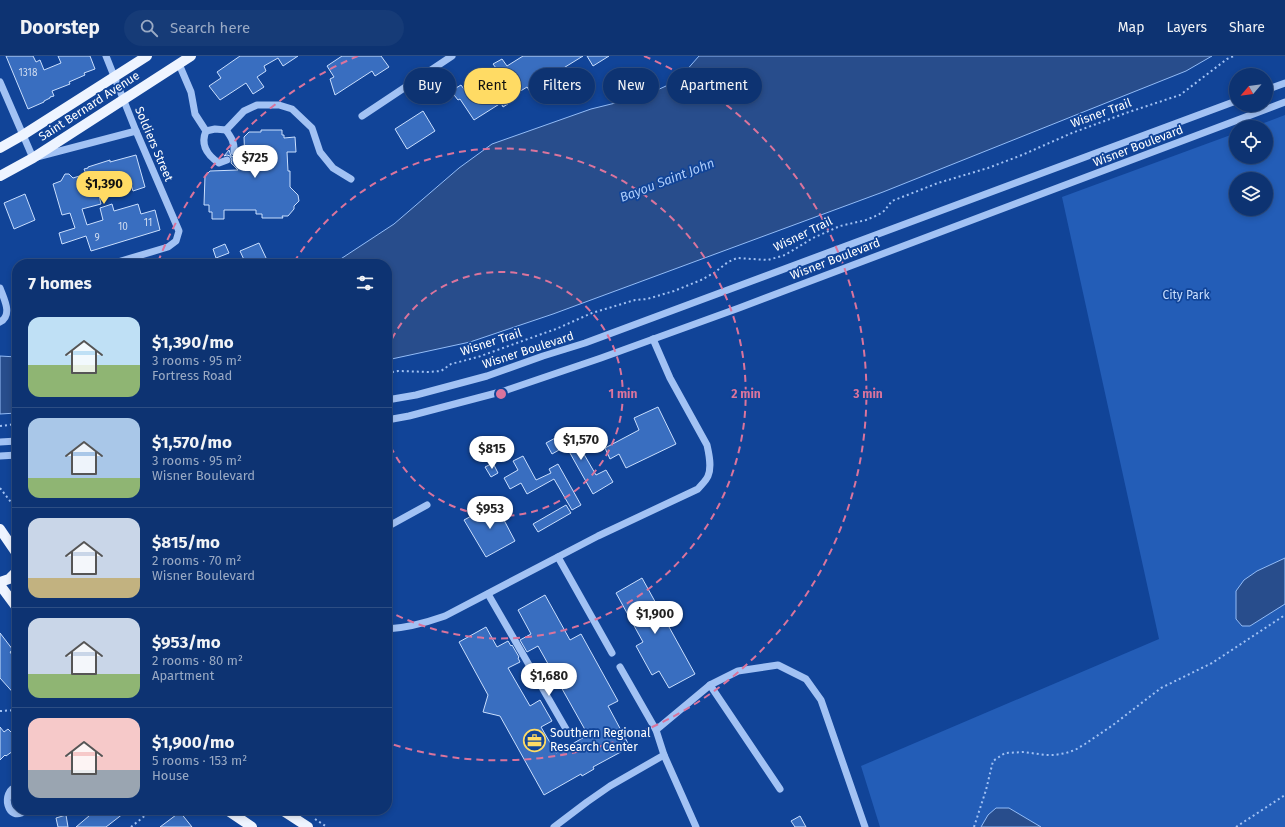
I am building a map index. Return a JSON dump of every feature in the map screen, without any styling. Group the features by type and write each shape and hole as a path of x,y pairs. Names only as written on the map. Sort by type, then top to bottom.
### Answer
{"main road":[{"name":"Saint Bernard Avenue","path":"0,148 147,56"},
{"name":"Saint Bernard Avenue","path":"0,176 33,158 124,100 177,60 191,56"},
{"path":"0,529 12,547"},
{"path":"0,582 9,579 12,576"},
{"path":"0,585 12,601"},
{"path":"234,815 252,827"},
{"path":"290,815 308,827"}],"street":[{"name":"Soldiers Street","path":"106,56 179,231 176,241 168,248 129,259"},
{"path":"362,116 452,56"},
{"path":"177,60 191,92 195,114 206,131"},
{"path":"0,82 33,158 136,131"},
{"path":"1273,87 1285,83"},
{"name":"Wisner Boulevard","path":"392,419 504,391 653,339 1285,102"},
{"name":"Wisner Boulevard","path":"392,399 416,395 487,376 585,343 1229,104"},
{"path":"226,130 244,111 257,105 279,105 292,109 312,128 320,152 333,168 351,179"},
{"path":"206,131 215,129 226,130"},
{"path":"226,130 234,143 234,152"},
{"path":"206,131 203,138 205,149 210,157 219,163 227,160"},
{"path":"0,288 7,307 7,313 4,320 0,322"},
{"path":"392,629 405,628 438,619 598,536 698,489 708,477 710,469 707,445 670,378 653,339"},
{"path":"0,442 12,441"},
{"path":"0,456 12,455"},
{"path":"392,524 427,506"},
{"path":"558,557 612,653"},
{"path":"488,594 566,729"},
{"path":"656,730 710,685 738,671 778,665 806,679 821,700 864,827"},
{"path":"620,667 656,730 664,755 696,827"},
{"path":"710,685 780,789"},
{"path":"554,827 610,786 664,755"},
{"path":"12,788 5,793 3,802 4,806 12,812"}],"path":[{"name":"Wisner Trail","path":"392,372 441,371 451,364 478,357 556,329 592,313 635,300 647,299 674,291 708,276 728,262 737,258 768,260 785,255 813,238 840,226 866,220 878,215 884,211 892,201 938,183 988,168 1072,133 1180,95 1227,59 1234,56"},
{"path":"0,426 12,425"},
{"path":"0,488 12,504"},
{"path":"974,827 986,790 993,761 1005,753 1024,752 1055,755 1075,750 1113,725 1161,688 1212,663 1285,615"},
{"path":"0,711 12,710"},
{"path":"1236,827 1285,795"},
{"path":"131,827 146,815"}],"green space":[{"name":"City Park","path":"1285,115 1285,827 880,827 861,766 1159,639 1062,197 1229,136 1229,164 1273,164 1273,120 1272,120"}],"water":[{"name":"Bayou Saint John","path":"699,56 1212,56 1186,71 883,192 553,314 470,342 392,359 392,259 341,259 394,224 459,168 492,144 591,109 611,104 659,104 659,89 667,86 667,104 762,104 762,68 688,68"},
{"path":"0,356 12,357 12,413 0,414"},
{"path":"1285,558 1285,604 1250,626 1242,626 1236,619 1236,591 1244,580 1257,571"},
{"path":"996,808 1009,808 1041,827 981,827 988,815"}],"building":[{"path":"6,56 33,56 36,62 40,60 44,70 61,63 58,56 90,56 95,69 84,73 85,75 69,82 70,84 52,91 54,96 28,109"},
{"path":"240,56 298,56 283,66 278,58 264,66 266,71 257,77 264,87 253,94 246,83 220,100 209,86 221,78 217,72"},
{"path":"342,56 381,56 389,67 375,76 372,71 335,95 330,79 334,77 327,66"},
{"path":"523,56 583,56 564,68 529,68 529,90 527,87 521,91 521,68 496,68 493,64 502,59 507,66"},
{"path":"587,56 609,56 593,66"},
{"path":"461,85 464,89 464,104 499,104 474,120 460,99 458,100 456,97 456,88"},
{"path":"423,111 435,131 407,149 395,129"},
{"path":"261,130 282,130 282,135 284,135 284,138 295,137 296,152 287,152 288,171 290,171 290,187 298,195 299,201 288,216 282,216 283,218 262,218 262,214 256,214 256,210 224,210 224,219 212,219 212,212 209,212 209,205 204,205 205,176 210,171 238,170 231,163 232,160 230,156 224,156 229,150 231,156 237,156 245,162 244,137 249,132 261,132"},
{"path":"136,155 145,187 133,191 130,181 98,191 101,204 82,209 87,225 103,220 100,208 112,204 114,211 138,204 141,214 155,210 160,230 91,251 86,236 62,244 59,233 75,228 70,213 62,215 53,184 61,181 65,174 69,174 73,178 86,174 84,169 88,167 110,160 110,162"},
{"path":"25,194 35,220 14,229 4,203"},
{"path":"259,243 267,259 244,259 240,251"},
{"path":"225,244 229,253 216,258 213,249"},
{"path":"658,407 676,444 626,468 619,454 610,459 605,448 639,430 634,418"},
{"path":"570,430 596,475 606,470 613,482 593,494 566,446 552,454 546,443"},
{"path":"523,456 536,480 551,473 549,469 558,464 581,505 572,510 554,479 527,494 521,483 510,489 504,478 518,470 513,461"},
{"path":"493,463 498,473 491,477 485,467"},
{"path":"495,503 515,541 486,557 464,520"},
{"path":"566,505 571,513 538,532 533,524"},
{"path":"642,578 695,674 669,688 659,671 652,675 636,646 643,642 616,593"},
{"path":"545,595 570,640 581,634 618,701 608,706 630,747 593,767 594,769 582,776 581,774 544,795 500,716 483,712 488,695 459,642 486,627 497,647 508,641 511,646 512,645 519,657 520,662 508,668 530,706 540,700 552,721 541,727 556,753 588,735 538,646 527,652 520,640 531,634 518,610"},
{"path":"0,633 12,649 10,652 12,655 12,691 0,678"},
{"path":"0,727 4,732 8,729 12,733 12,752 6,756 5,755 0,760"},
{"path":"66,815 68,827 58,827 56,818"},
{"path":"90,815 122,815 106,827 76,827"},
{"path":"176,815 182,815 192,827 160,827"},
{"path":"800,816 806,827 795,827 791,821"}],"place":[{"name":"Southern Regional Research Center","path":"535,740"}]}
